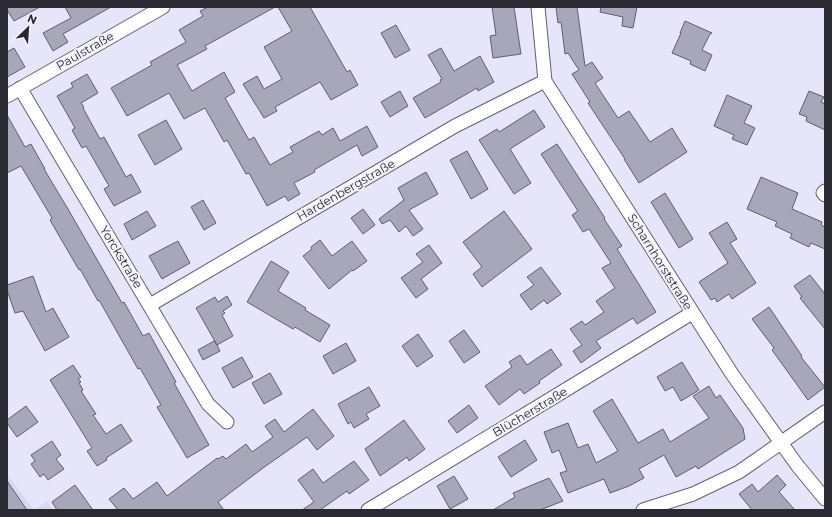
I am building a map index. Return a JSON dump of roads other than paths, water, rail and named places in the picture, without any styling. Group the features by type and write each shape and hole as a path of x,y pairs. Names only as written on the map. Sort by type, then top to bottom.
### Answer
{"street":[{"name":"Paulstraße","path":"7,96 163,7"},
{"name":"Scharnhorststraße","path":"538,7 545,81 732,374 797,465 825,499"},
{"name":"Hardenbergstraße","path":"150,305 455,126 545,81"},
{"name":"Yorckstraße","path":"20,88 208,404 227,422"},
{"path":"825,191 823,193 825,195"},
{"name":"Blücherstraße","path":"368,510 692,313"},
{"path":"643,510 693,494 739,472 825,412"}]}
